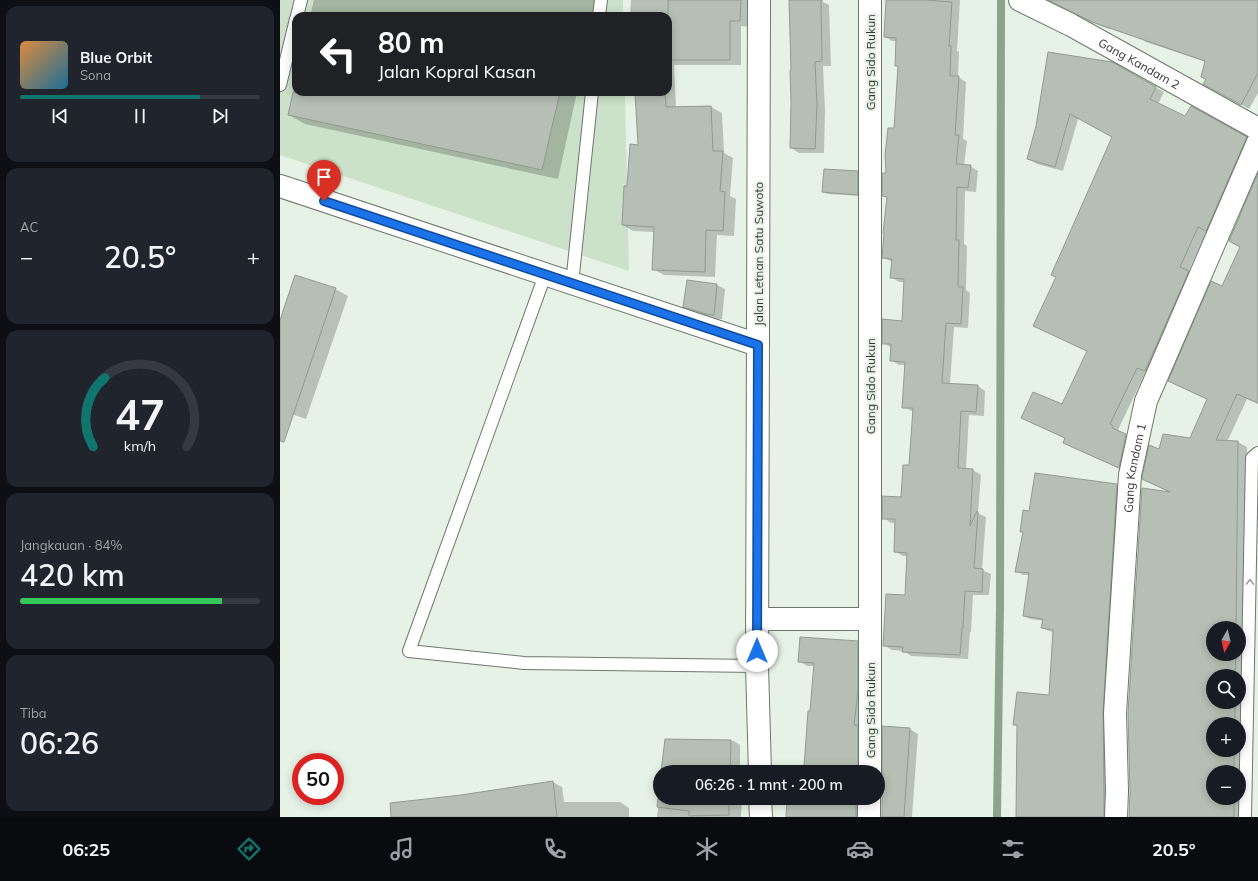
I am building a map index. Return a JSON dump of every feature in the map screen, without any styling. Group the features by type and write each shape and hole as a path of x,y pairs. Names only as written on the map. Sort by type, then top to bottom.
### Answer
{"street":[{"name":"Jalan Letnan Satu Suwoto","path":"759,0 757,666 760,765"},
{"name":"Gang Sido Rukun","path":"870,0 870,765"},
{"name":"Gang Kandam 2","path":"1020,0 1078,29 1258,130"},
{"name":"Gang Kandam 1","path":"1116,817 1117,791 1115,712 1130,475 1146,401 1258,142"},
{"path":"280,186 758,345"},
{"path":"757,620 870,619"},
{"path":"760,805 761,817"},
{"path":"869,817 870,805"}],"lane":[{"path":"298,12 301,0"},
{"path":"600,12 601,0"},
{"path":"280,85 292,36"},
{"path":"572,284 592,96"},
{"path":"545,275 409,651 524,663 757,666"},
{"path":"1245,817 1254,600 1252,458 1258,453"}],"green space":[{"path":"280,0 623,0 623,12 292,12 292,96 625,96 629,271 280,155"}],"building":[{"path":"668,0 741,0 740,21 730,21 730,60 672,60 672,12 668,12"},
{"path":"789,0 821,0 822,61 815,62 817,105 815,149 790,148 791,70"},
{"path":"886,0 927,0 952,2 949,46 951,46 950,76 959,76 955,135 959,135 956,164 971,165 968,188 957,187 956,240 959,240 958,287 963,287 961,324 946,323 942,383 978,385 976,412 961,411 958,468 973,469 970,526 977,511 974,568 983,569 982,592 965,591 960,655 902,652 903,647 883,646 886,594 905,595 907,553 894,552 895,519 882,519 882,496 901,497 903,465 909,465 913,408 902,408 905,362 890,361 891,344 882,344 882,319 902,321 904,279 890,278 892,259 882,258 887,197 882,196 882,173 886,173 885,155 888,128 894,128 898,66 895,66 896,38 884,37"},
{"path":"1048,0 1258,0 1258,73 1241,105 1203,84 1206,79 1201,77 1205,61 1092,22"},
{"path":"1048,52 1112,62 1156,87 1150,99 1185,116 1191,106 1247,137 1206,231 1198,227 1180,267 1189,271 1145,371 1137,368 1110,424 1113,426 1112,428 1126,434 1119,468 1063,443 1065,438 1021,418 1033,392 1062,404 1087,351 1033,326 1056,277 1051,275 1112,137 1070,114 1055,167 1027,159 1036,126"},
{"path":"292,96 559,96 542,170 288,115"},
{"path":"635,96 665,96 666,107 711,106 713,151 723,151 720,191 725,192 723,231 706,230 705,272 652,270 654,227 622,225 624,186 627,186 630,144 638,145"},
{"path":"824,169 858,171 858,195 822,192"},
{"path":"1258,173 1258,403 1237,394 1216,440 1238,441 1236,621 1206,621 1206,661 1236,661 1235,669 1206,669 1206,709 1235,709 1235,717 1206,717 1206,757 1234,757 1234,765 1206,765 1206,805 1234,805 1234,817 1129,817 1130,791 1128,713 1142,488 1170,492 1142,479 1142,477 1149,445 1159,449 1163,434 1190,438 1207,399 1168,381 1211,281 1222,286 1240,247 1229,241"},
{"path":"295,275 336,288 284,442 280,441 280,320"},
{"path":"687,280 717,284 714,315 683,307"},
{"path":"1035,473 1117,484 1103,712 1104,817 1016,817 1017,725 1013,725 1017,692 1049,695 1053,630 1041,628 1043,619 1023,616 1029,573 1015,572 1023,532 1020,532 1023,510 1029,511"},
{"path":"800,637 858,641 858,691 854,725 858,725 858,765 804,765 808,711 810,711 814,663 798,662"},
{"path":"882,726 910,728 904,817 882,817 882,805 885,805 885,765 882,765"},
{"path":"665,739 731,740 730,765 662,765"},
{"path":"553,781 557,817 391,817 390,803 461,795"},
{"path":"657,805 729,805 729,815 689,816 689,811 657,807"},
{"path":"787,805 856,805 856,817 786,817"}],"waterway":[{"path":"997,817 1000,605 1001,0"}],"route":[{"path":"324,201 758,345 757,651"}]}
